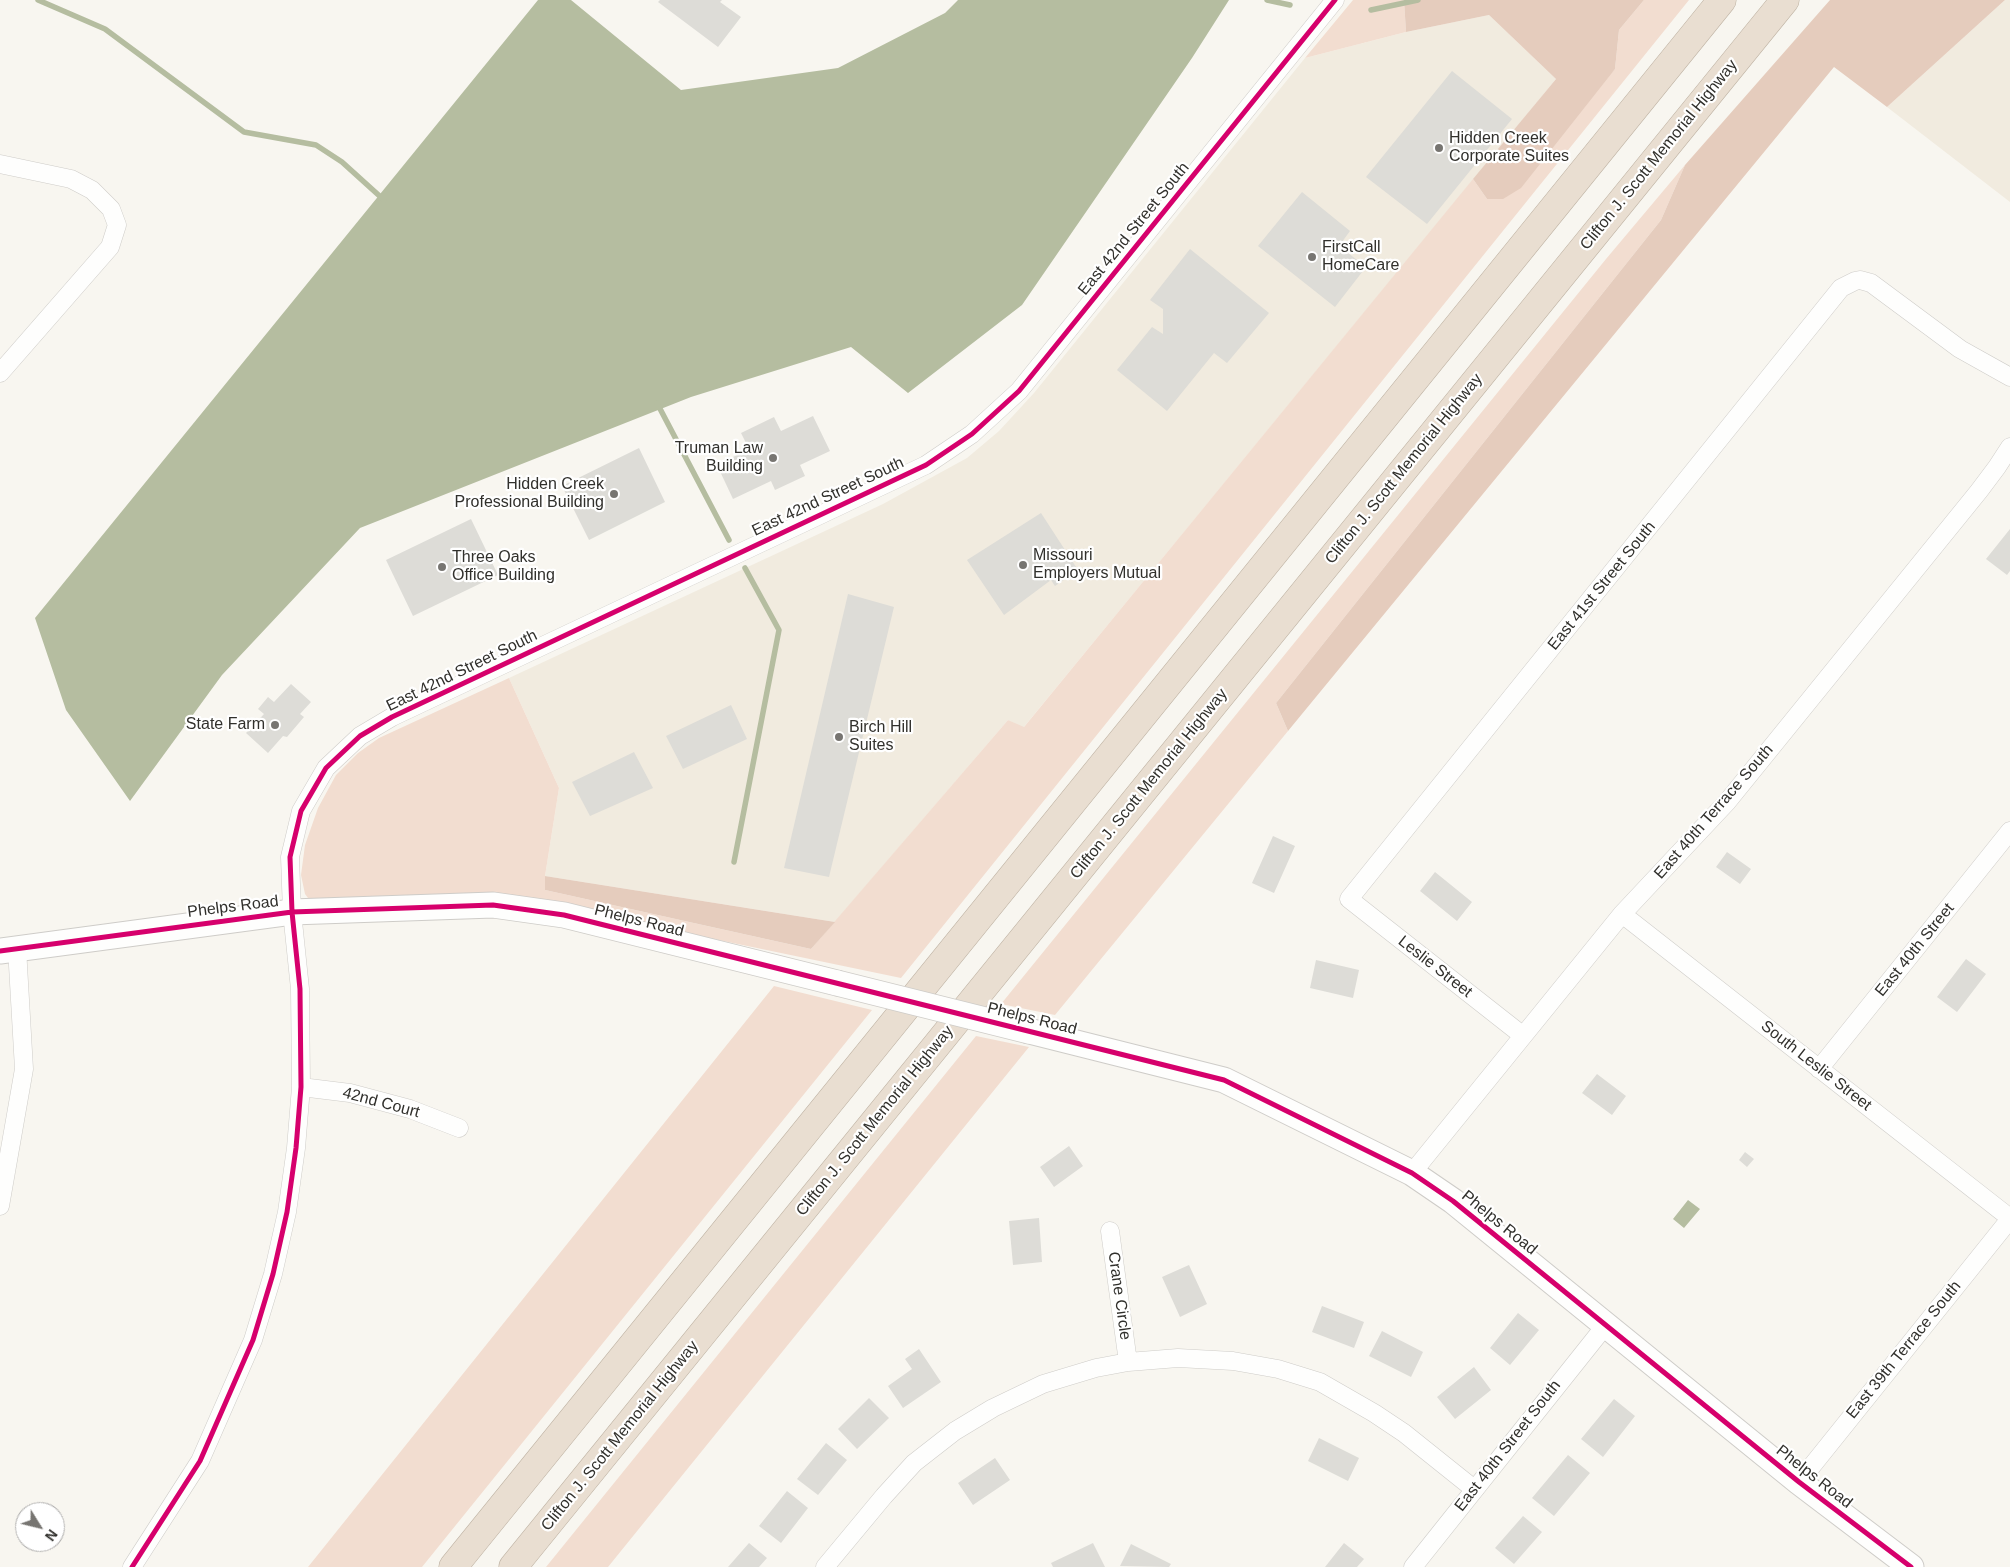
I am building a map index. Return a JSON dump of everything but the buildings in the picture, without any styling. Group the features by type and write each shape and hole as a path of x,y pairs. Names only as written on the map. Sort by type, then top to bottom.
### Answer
{"highway":[{"path":"453,1567 1722,0"},
{"name":"Clifton J. Scott Memorial Highway","path":"513,1567 1785,0"}],"street":[{"name":"East 42nd Street South","path":"132,1567 200,1461 253,1340 273,1274 287,1212 296,1148 301,1087 300,989 292,912 290,857 301,811 326,768 360,736 392,717 926,465 972,434 1019,391 1335,0"},
{"path":"0,164 71,180 92,190 111,209 117,224 110,247 0,372"},
{"name":"East 41st Street South","path":"1349,899 1841,288 1860,280 1871,283 1883,290 1960,349 2010,377"},
{"name":"East 40th Terrace South","path":"1412,1173 1622,914 1728,802 1979,491 2010,447"},
{"name":"East 40th Street","path":"1819,1069 2010,831"},
{"name":"Leslie Street","path":"1349,899 1522,1036"},
{"name":"Phelps Road","path":"9,950 292,912 493,905 564,915 1224,1080 1412,1173 1453,1201 1604,1326 1799,1482 1911,1567"},
{"name":"South Leslie Street","path":"1622,914 2010,1219"},
{"path":"0,1206 24,1069 9,950"},
{"name":"42nd Court","path":"301,1087 350,1093 410,1109 459,1128"},
{"name":"East 39th Terrace South","path":"1799,1482 2010,1219"},
{"name":"Crane Circle","path":"1110,1231 1128,1362"},
{"name":"East 40th Street South","path":"1413,1567 1604,1326"},
{"path":"825,1567 914,1463 955,1431 993,1408 1043,1384 1096,1368 1128,1362 1178,1358 1233,1360 1278,1369 1320,1382 1374,1413 1404,1433 1474,1489"}],"shaded area":[{"path":"538,0 571,0 681,90 838,68 945,13 958,0 1229,0 1192,58 1022,305 908,393 851,347 691,397 360,528 222,675 130,801 66,710 35,618"},
{"path":"1353,0 1404,0 1406,32 1305,58"},
{"path":"1404,0 1644,0 1619,30 1615,69 1521,188 1503,199 1487,199 1473,179 1556,79 1489,15 1406,32"},
{"path":"1644,0 1689,0 901,978 560,907 311,902 305,894 301,875 305,845 318,808 336,775 358,753 379,738 509,678 559,788 545,876 545,890 811,949 1008,720 1024,727 1473,179 1487,199 1615,69 1619,30"},
{"path":"1830,0 2005,0 1887,107 1834,67 1288,731 1276,703 1661,220 1685,165"},
{"path":"2005,0 2010,0 2010,202 1887,107"},
{"path":"1489,15 1556,79 1023,728 1008,720 835,922 545,876 559,788 509,678 883,504 967,458 999,431 1034,393 1305,58 1406,32"},
{"path":"1685,165 1661,220 1276,703 1288,731 1055,1015 1001,1004 1606,259"},
{"path":"545,876 835,922 811,949 545,890"},
{"path":"774,986 872,1010 422,1567 308,1567"},
{"path":"976,1036 1029,1047 608,1567 546,1567"},
{"path":"1688,1200 1700,1209 1684,1228 1673,1219"}],"waterway":[{"path":"38,0 105,29 244,132 316,145 342,162 384,200"},
{"path":"1267,0 1290,5"},
{"path":"1371,10 1418,0"},
{"path":"657,403 729,540"},
{"path":"734,862 779,630 745,568"}],"cycle path":[{"path":"132,1567 200,1461 253,1340 273,1274 287,1212 296,1148 301,1087 300,989 292,912 290,857 301,811 326,768 360,736 392,717 926,465 972,434 1019,391 1335,0"},
{"path":"0,951 292,912 493,905 564,915 1224,1080 1412,1173 1453,1201 1799,1482 1911,1567"}],"place":[{"name":"Hidden Creek Corporate Suites","path":"1439,148"},
{"name":"FirstCall HomeCare","path":"1312,257"},
{"name":"Truman Law Building","path":"773,458"},
{"name":"Hidden Creek Professional Building","path":"614,494"},
{"name":"Missouri Employers Mutual","path":"1023,565"},
{"name":"Three Oaks Office Building","path":"442,567"},
{"name":"State Farm","path":"275,725"},
{"name":"Birch Hill Suites","path":"839,737"}]}
